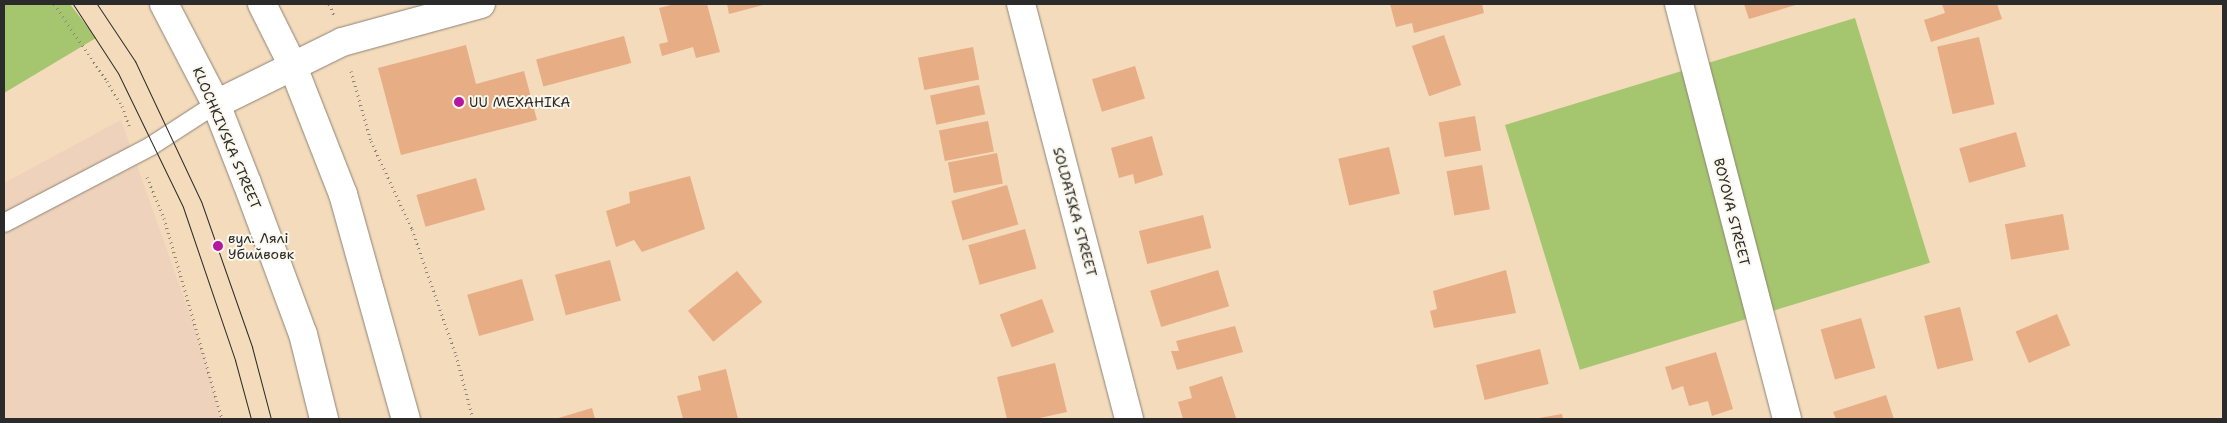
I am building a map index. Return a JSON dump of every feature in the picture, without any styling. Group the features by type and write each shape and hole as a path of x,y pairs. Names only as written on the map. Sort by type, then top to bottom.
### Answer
{"street":[{"name":"KLOCHKIVSKA STREET","path":"164,4 216,104 303,334 324,419"},
{"path":"262,4 292,64 344,194 406,419"},
{"path":"216,104 292,64 342,42 481,4"},
{"name":"SOLDATSKA STREET","path":"1021,4 1129,419"},
{"name":"BOYOVA STREET","path":"1678,4 1787,419"}],"lane":[{"path":"4,223 138,153 216,104"}],"path":[{"path":"54,4 122,106 138,153 164,218 222,419"},
{"path":"329,4 371,141 412,229 456,356 473,419"}],"shaded area":[{"path":"121,120 204,355 221,419 4,419 4,183"}],"green space":[{"path":"4,4 70,4 96,38 4,93"},
{"path":"1855,18 1930,263 1580,370 1505,125"}],"building":[{"path":"675,4 707,4 720,52 696,58 693,47 662,56 659,44 668,42 659,8"},
{"path":"727,4 767,4 729,14"},
{"path":"1390,4 1482,4 1484,13 1414,33 1412,23 1396,27"},
{"path":"1744,4 1799,4 1749,19"},
{"path":"1942,4 1997,4 2002,19 1931,42 1924,20 1945,13"},
{"path":"1444,35 1461,85 1429,96 1412,46"},
{"path":"624,36 631,63 543,87 536,60"},
{"path":"1979,37 1995,104 1953,114 1937,47"},
{"name":"UU МЕХАНІКА","path":"466,45 476,84 524,71 537,120 401,155 378,68"},
{"path":"973,47 979,79 924,90 918,58"},
{"path":"1135,66 1145,99 1102,112 1092,79"},
{"path":"979,85 985,114 936,125 930,95"},
{"path":"1475,116 1481,150 1445,157 1439,122"},
{"path":"988,121 994,151 945,161 939,131"},
{"path":"2016,132 2026,167 1969,183 1959,148"},
{"path":"1152,136 1163,175 1135,184 1133,174 1119,178 1111,148"},
{"path":"1389,147 1400,194 1349,205 1338,159"},
{"path":"997,153 1003,183 954,193 948,163"},
{"path":"1482,165 1490,209 1454,216 1447,171"},
{"path":"690,176 705,229 642,252 634,240 616,247 606,211 630,203 629,192"},
{"path":"476,178 485,210 425,227 416,195"},
{"path":"1007,185 1018,224 963,240 951,201"},
{"path":"2063,214 2069,249 2011,260 2005,224"},
{"path":"1203,215 1211,248 1147,264 1139,231"},
{"path":"1025,229 1036,268 980,285 968,245"},
{"path":"610,260 621,301 566,315 555,275"},
{"path":"1218,270 1229,306 1161,327 1150,291"},
{"path":"1506,270 1516,313 1434,328 1430,311 1437,309 1433,291"},
{"path":"737,271 762,302 713,342 688,311"},
{"path":"522,279 534,320 479,336 467,295"},
{"path":"1042,299 1054,332 1012,347 1000,314"},
{"path":"1960,307 1973,360 1937,369 1924,316"},
{"path":"2057,314 2070,345 2029,363 2016,332"},
{"path":"1861,318 1875,368 1835,380 1821,330"},
{"path":"1235,326 1243,352 1177,370 1171,351 1179,351 1176,341"},
{"path":"1540,349 1549,384 1485,400 1476,365"},
{"path":"1716,352 1733,409 1712,416 1708,401 1689,406 1683,386 1672,390 1665,367"},
{"path":"1055,363 1067,412 1035,419 1007,419 997,377"},
{"path":"726,369 738,419 683,419 677,396 701,390 698,376"},
{"path":"1222,376 1236,418 1183,419 1178,402 1192,398 1189,387"},
{"path":"1886,395 1894,419 1836,419 1833,412"},
{"path":"592,408 595,419 555,419"},
{"path":"1562,414 1563,419 1539,419 1539,418"}],"tram line":[{"path":"73,4 118,73 183,207 235,360 251,419"},
{"path":"97,4 135,61 201,201 252,347 271,419"}],"place":[{"name":"UU МЕХАНІКА","path":"459,102"},
{"name":"вул. Лялі Убийвовк","path":"218,246"}]}
